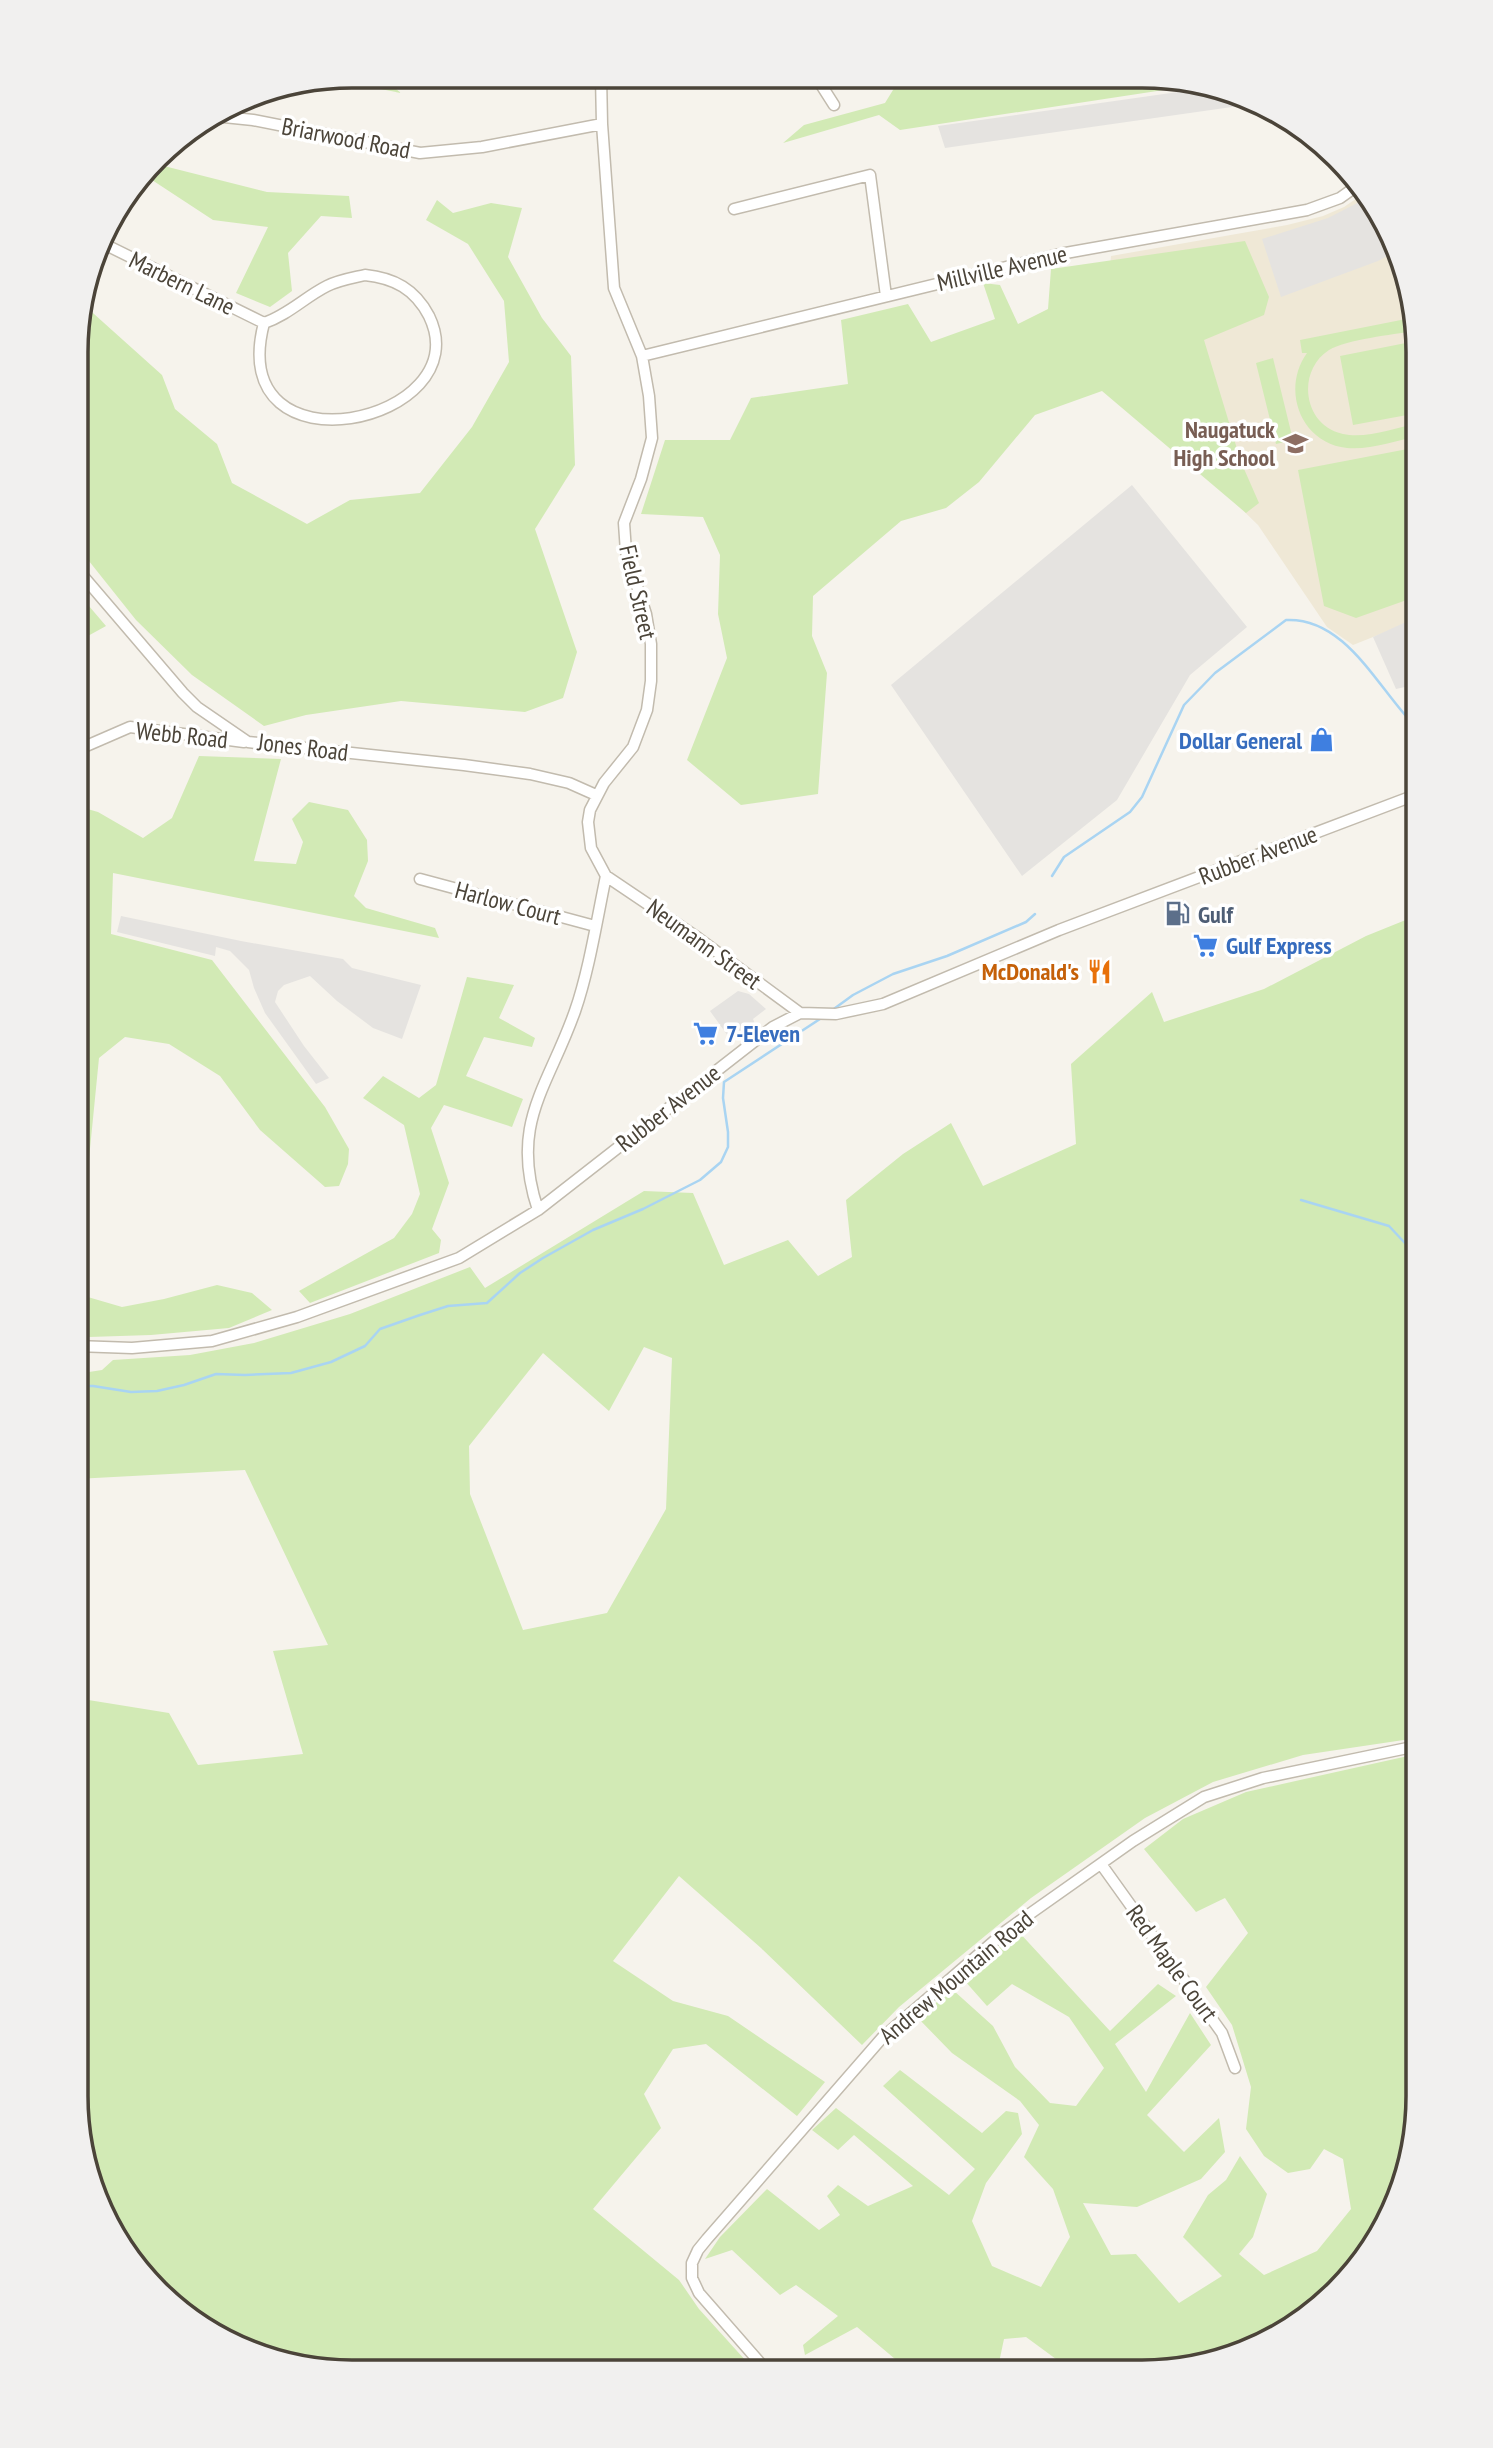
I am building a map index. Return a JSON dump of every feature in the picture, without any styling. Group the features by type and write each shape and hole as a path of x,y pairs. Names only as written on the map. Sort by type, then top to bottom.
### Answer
{"street":[{"name":"Field Street","path":"601,88 614,288 642,356 649,396 652,438 641,479 624,523 626,552 646,614 651,644 651,681 647,710 633,747 596,795 590,810 591,848 607,876"},
{"path":"823,88 834,105"},
{"name":"Briarwood Road","path":"230,118 421,153 482,147 602,124"},
{"path":"734,209 870,175 886,296"},
{"name":"Millville Avenue","path":"642,356 1060,254 1307,210 1340,198 1351,190"},
{"name":"Marbern Lane","path":"110,247 264,323 287,313 341,279 365,275 386,278 417,296 427,313 436,332 433,361 426,378 413,392 391,406 339,419 315,419 296,414 279,403 266,387 258,367 258,345 264,323"},
{"name":"Jones Road","path":"88,582 183,693 248,743 490,768 560,780 596,795"},
{"name":"Webb Road","path":"88,745 130,727 248,743"},
{"name":"Rubber Avenue","path":"88,1346 132,1348 212,1341 297,1317 459,1258 538,1210 773,1027 803,1014 836,1014 883,1004 1059,929 1406,799"},
{"path":"538,1210 527,1169 527,1149 535,1103 575,1011 607,876"},
{"name":"Neumann Street","path":"607,876 803,1014"},
{"name":"Harlow Court","path":"420,879 595,926"},
{"name":"Andrew Mountain Road","path":"758,2360 699,2293 692,2271 698,2250 894,2025 1007,1930 1179,1811 1217,1791 1303,1768 1406,1748"},
{"name":"Red Maple Court","path":"1101,1864 1222,2033 1235,2068"}],"shaded area":[{"path":"1183,91 1210,96 1239,106 945,148 938,126"},
{"name":"Naugatuck High School","path":"1356,199 1370,219 1392,266 1403,317 1406,351 1406,624 1353,645 1327,627 1258,525 1101,373 1111,256 1287,225 1323,216"},
{"path":"1359,202 1388,256 1281,297 1262,239 1328,218"},
{"path":"1132,485 1247,627 1190,675 1117,800 1022,876 891,685"},
{"path":"1406,622 1406,687 1396,689 1373,637"},
{"path":"121,916 343,959 352,968 421,985 402,1039 373,1028 310,976 284,985 278,991 275,1002 329,1078 316,1084 265,1013 249,970 230,951 216,947 215,956 117,932"},
{"path":"738,991 749,994 766,1009 753,1019 757,1029 742,1039 738,1033 728,1036 710,1011"}],"green space":[{"path":"376,88 394,88 401,93"},
{"path":"894,88 1169,89 900,130 879,115 783,143 804,125 885,103"},
{"path":"164,166 267,192 349,196 352,218 321,216 288,253 292,291 270,307 236,293 268,227 213,220 152,180"},
{"path":"437,200 453,213 491,203 522,208 508,257 542,318 571,356 575,465 535,529 577,652 563,698 525,712 401,701 306,715 264,726 192,675 136,620 88,560 88,334 91,311 162,375 175,409 217,444 232,483 307,524 350,500 420,493 472,427 509,362 504,301 468,244 426,220"},
{"path":"1245,241 1269,297 1264,315 1204,340 1241,462 1259,503 1246,513 1102,391 1035,415 979,482 946,508 901,521 813,596 812,636 827,673 818,794 741,805 687,760 727,658 718,614 720,555 703,517 641,514 665,440 730,440 751,398 848,384 841,320 908,304 931,342 995,319 983,283 1000,285 1018,324 1048,309 1051,269"},
{"path":"1403,320 1405,332 1358,340 1329,350 1318,359 1308,384 1312,409 1319,420 1330,429 1352,435 1371,434 1406,426 1406,439 1365,448 1347,448 1331,444 1317,436 1307,425 1296,398 1299,367 1307,353 1302,353 1300,340"},
{"path":"1406,343 1406,415 1353,425 1340,356"},
{"path":"1273,358 1293,440 1276,444 1256,363"},
{"path":"1406,449 1406,600 1356,618 1324,606 1298,470"},
{"path":"88,605 106,626 88,636"},
{"path":"199,756 281,759 254,861 296,864 303,842 292,819 309,802 348,810 367,840 368,861 354,896 366,908 435,928 439,938 113,873 111,934 212,960 325,1107 349,1149 348,1164 339,1186 325,1187 260,1130 220,1076 169,1044 125,1037 99,1058 88,1169 88,809 98,812 143,838 172,818"},
{"path":"1406,920 1406,1740 1303,1755 1213,1782 1145,1818 1031,1898 899,2007 862,2045 761,1948 679,1876 613,1961 673,2001 728,2016 825,2082 797,2116 706,2044 673,2049 644,2094 661,2128 593,2209 679,2280 699,2309 745,2360 334,2360 266,2347 219,2325 177,2295 153,2271 123,2229 101,2182 90,2131 88,1700 169,1713 198,1765 303,1754 273,1651 328,1645 245,1470 88,1478 88,1372 102,1370 113,1360 190,1355 254,1343 350,1314 470,1267 485,1288 644,1191 693,1193 724,1265 788,1240 818,1276 852,1257 846,1200 903,1154 951,1123 983,1186 1076,1144 1071,1064 1152,992 1164,1022 1264,989 1366,936","holes":["644,1347 672,1358 666,1509 607,1613 523,1630 470,1494 469,1446 543,1353 609,1411"]},
{"path":"467,977 514,985 499,1018 535,1038 532,1047 484,1037 466,1076 523,1099 512,1127 444,1105 431,1128 449,1183 432,1229 441,1240 439,1253 310,1303 299,1291 394,1238 412,1214 420,1194 404,1125 363,1098 383,1076 419,1098 436,1085"},
{"path":"217,1285 252,1293 272,1310 229,1328 89,1337 88,1297 122,1307"},
{"path":"1406,1756 1405,2114 1392,2182 1370,2229 1351,2257 1316,2295 1288,2316 1243,2340 1210,2352 1159,2360 1057,2360 1026,2337 1004,2339 1000,2360 896,2360 857,2327 805,2355 803,2345 838,2316 796,2285 780,2295 732,2250 705,2259 720,2237 767,2189 819,2230 840,2215 827,2196 838,2185 868,2206 913,2186 854,2135 838,2150 812,2130 836,2108 949,2195 975,2169 883,2086 900,2070 982,2133 1006,2111 1018,2113 1022,2134 986,2183 972,2221 992,2266 1041,2287 1070,2237 1053,2189 1024,2157 1039,2125 1020,2101 952,2053 917,2017 953,1990 993,2026 1015,2067 1050,2103 1076,2106 1104,2068 1069,2017 1012,1984 987,2006 964,1980 1017,1930 1110,2031 1158,1984 1176,1996 1115,2044 1146,2092 1190,2013 1211,2045 1147,2115 1184,2152 1219,2118 1225,2152 1201,2179 1137,2207 1083,2203 1111,2255 1136,2254 1179,2303 1222,2276 1183,2237 1208,2195 1226,2180 1240,2156 1267,2194 1253,2237 1239,2254 1264,2275 1317,2251 1351,2209 1343,2159 1324,2149 1310,2169 1288,2173 1264,2156 1246,2129 1251,2087 1232,2025 1206,1987 1248,1933 1225,1898 1196,1912 1144,1849 1183,1819 1246,1792"}],"waterway":[{"path":"1052,876 1064,857 1130,812 1142,797 1184,705 1215,673 1286,620 1307,622 1326,630 1343,642 1374,675 1406,716"},
{"path":"831,1011 853,995 893,974 947,956 1026,922 1035,914"},
{"path":"88,1386 131,1392 157,1391 216,1374 291,1373 331,1362 365,1346 380,1329 448,1306 487,1303 520,1273 543,1258 593,1230 643,1209 700,1180 721,1162 728,1147 724,1082 823,1017"},
{"path":"1301,1200 1389,1226 1406,1244"}],"place":[{"name":"Naugatuck High School","path":"1295,443"},
{"name":"Dollar General","path":"1322,740"},
{"name":"Gulf","path":"1178,914"},
{"name":"Gulf Express","path":"1206,945"},
{"name":"McDonald's","path":"1099,971"},
{"name":"7-Eleven","path":"706,1033"}]}
